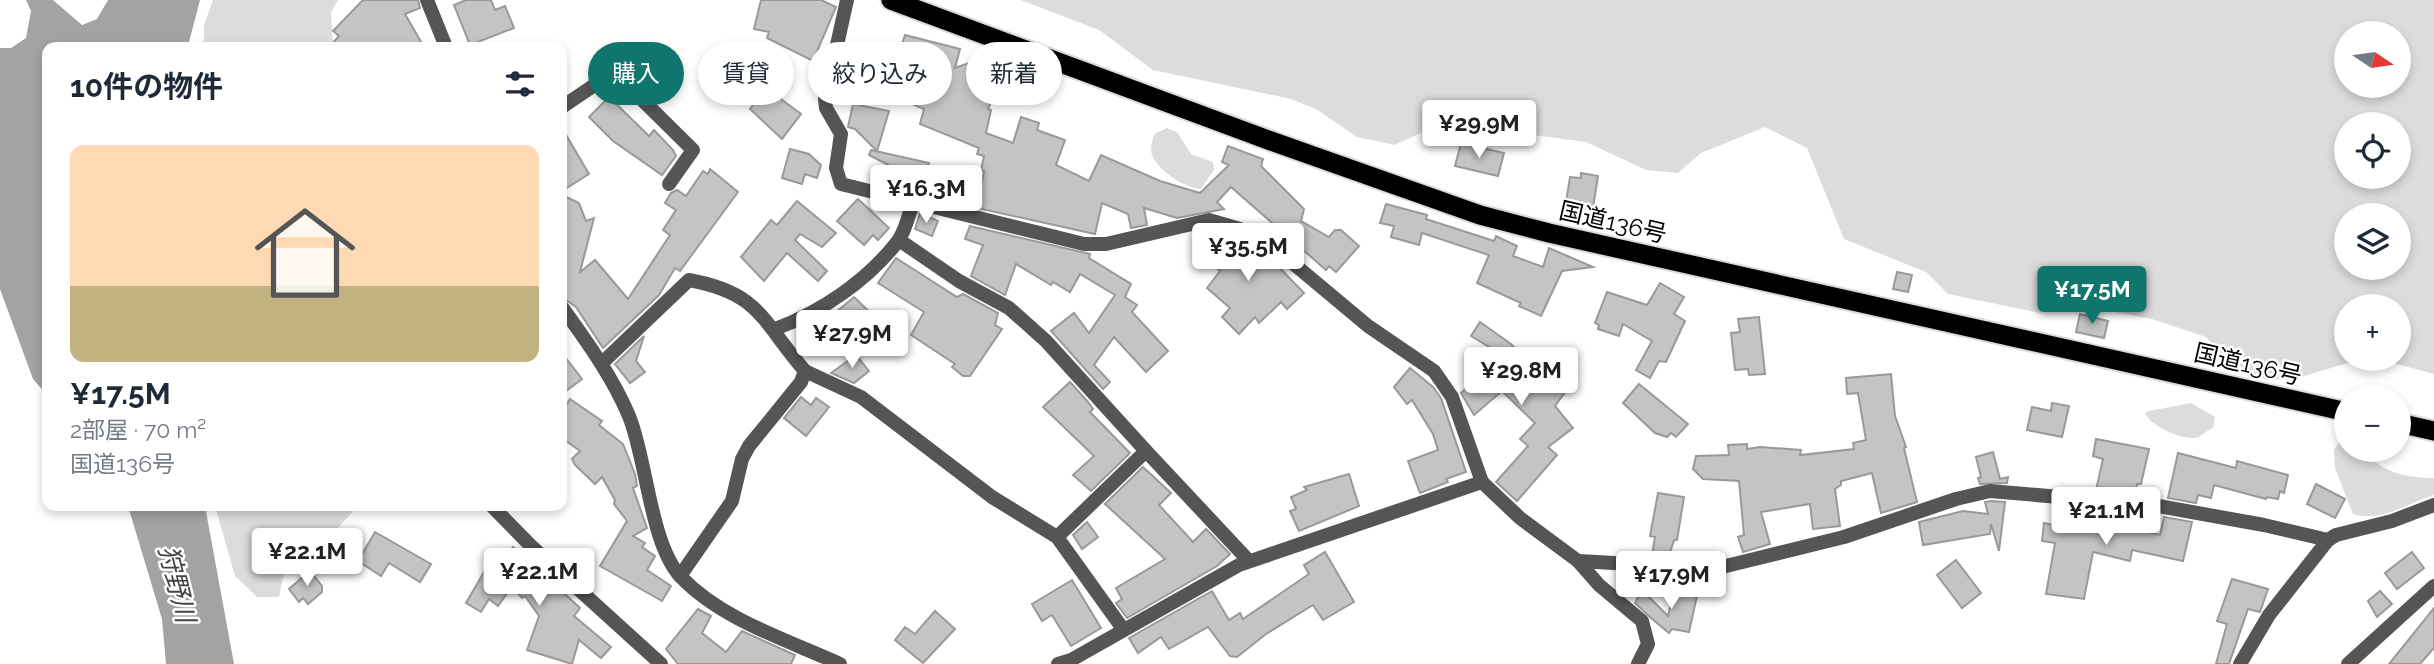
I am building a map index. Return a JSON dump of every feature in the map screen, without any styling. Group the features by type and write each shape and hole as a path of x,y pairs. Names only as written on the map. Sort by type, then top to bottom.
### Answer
{"highway":[{"name":"国道136号","path":"891,0 1271,141 1480,215 2334,409"},
{"path":"2411,426 2434,431"}],"street":[{"path":"427,0 444,42"},
{"path":"847,0 825,99 826,108 841,134 837,177 841,184 1098,245 1209,220 1251,234 1277,250 1368,326 1420,360 1443,381 1452,397 1482,482 1520,518 1578,561 1599,585 1642,621 1648,644 1638,664"},
{"path":"567,104 602,80 617,75 693,150 669,184"},
{"path":"775,329 821,309 854,284 899,240 914,200"},
{"path":"899,240 959,281 1009,308 1046,341 1249,561"},
{"path":"601,363 683,282 689,280 717,285 745,299 775,329 805,371 861,397 992,497 1057,537 1124,629"},
{"path":"567,314 601,363 630,418 663,544 680,576 705,598 735,615 840,664"},
{"path":"680,576 732,501 742,458 749,446 801,382 805,371"},
{"path":"1057,537 1146,451"},
{"path":"1058,664 1249,561 1482,482"},
{"path":"1578,561 1705,568 1726,566 1844,537 1956,499 1990,491 2153,505 2264,525 2328,540 2434,505"},
{"path":"497,511 661,664"},
{"path":"2239,664 2269,615 2328,540"},
{"path":"2348,664 2434,586"}],"shaded area":[{"path":"213,0 338,0 331,12 333,42 202,42 204,25"},
{"path":"1021,0 2434,0 2434,374 2411,368 2411,294 2334,294 2334,367 2301,377 2267,380 2227,360 2206,337 2152,319 2072,304 2040,313 1948,294 1926,272 1844,239 1807,148 1765,127 1701,153 1678,173 1646,170 1586,142 1442,123 1395,145 1357,137 1316,109 1291,99 1153,70 1099,30"},
{"path":"1167,128 1177,132 1191,154 1213,162 1214,170 1201,189 1171,176 1153,157 1151,148 1154,134"},
{"path":"2191,403 2215,417 2213,428 2199,437 2185,437 2169,432 2154,423 2145,413 2149,411"},
{"path":"2335,462 2375,462 2404,475 2434,478 2434,495 2384,514 2353,514"},
{"path":"216,511 353,511 312,556 284,573 279,597 257,597 235,576"}],"water":[{"path":"26,0 53,0 82,25 97,19 108,0 200,0 189,42 42,42 42,389 33,379 0,289 0,48 11,48 26,38 31,11"},
{"name":"狩野川","path":"130,511 206,511 234,664 166,664 162,619"}],"building":[{"path":"363,0 418,0 420,8 405,14 421,42 334,42 339,36 333,31"},
{"path":"466,0 491,0 495,10 505,6 514,28 478,42 469,42 454,5"},
{"path":"761,0 821,0 836,7 821,42 808,42 808,58 794,52 794,42 775,42 767,38 769,32 754,29"},
{"path":"905,35 932,42 903,42"},
{"path":"952,47 960,49 955,68 966,64 966,105 990,105 986,133 1013,143 1021,117 1039,123 1037,130 1065,140 1056,165 1089,181 1101,155 1160,181 1200,193 1229,165 1222,162 1228,146 1263,159 1261,166 1304,209 1301,221 1329,237 1335,230 1341,230 1359,246 1336,272 1329,266 1326,270 1231,187 1217,202 1224,209 1177,218 1144,208 1147,225 1131,228 1128,214 1102,203 1095,234 977,208 984,156 977,154 979,148 920,124 924,109 914,105 952,105"},
{"path":"601,105 617,105 649,136 654,130 676,156 662,175 613,141 589,117"},
{"path":"753,105 789,105 801,114 782,139 750,109"},
{"path":"853,105 889,111 877,151 855,129 848,127"},
{"path":"567,137 589,174 567,188"},
{"path":"1461,143 1504,153 1498,176 1455,166"},
{"path":"790,149 809,154 821,165 817,178 805,174 802,184 782,178"},
{"path":"871,150 929,163 925,183 900,178 902,172 869,155"},
{"path":"710,169 738,192 680,271 675,268 659,295 603,348 576,307 567,301 567,197 579,203 586,221 594,218 580,272 595,260 628,299 670,235 663,230 676,210 665,203 671,193 677,190 686,196 703,171 708,174"},
{"path":"1581,173 1598,176 1593,208 1565,208 1570,177 1581,178"},
{"path":"858,199 889,228 878,240 873,235 864,245 837,221"},
{"path":"797,201 836,233 822,247 800,234 795,240 827,271 818,281 787,253 764,281 741,257 771,220 777,225"},
{"path":"1386,204 1427,215 1426,219 1494,241 1496,236 1517,246 1513,256 1543,267 1549,248 1593,267 1562,271 1541,316 1519,306 1521,303 1477,283 1489,255 1422,233 1419,245 1391,237 1394,226 1380,223"},
{"path":"920,213 938,221 932,236 915,229"},
{"path":"970,226 1090,254 1089,258 1131,284 1125,297 1137,305 1132,312 1168,351 1146,372 1114,337 1094,365 1110,382 1103,389 1051,331 1074,313 1089,333 1115,295 1080,274 1070,292 1053,282 1051,285 1016,264 1005,295 971,276 983,245 965,239"},
{"path":"1224,234 1269,257 1304,293 1287,309 1281,302 1259,323 1255,317 1239,334 1222,317 1230,308 1207,288 1220,271 1204,257"},
{"path":"896,258 957,297 963,294 998,313 995,325 1002,329 970,376 963,376 952,367 955,364 911,335 924,312 878,283"},
{"path":"1897,272 1912,275 1908,292 1893,289"},
{"path":"1660,283 1684,297 1674,314 1685,321 1666,362 1659,361 1650,378 1636,370 1652,341 1623,324 1619,336 1598,329 1599,325 1595,323 1607,292 1647,305"},
{"path":"854,297 878,320 862,337 836,312"},
{"path":"2080,314 2108,321 2104,338 2076,332"},
{"path":"1759,317 1765,374 1749,375 1748,369 1735,370 1731,333 1740,332 1738,319"},
{"path":"1480,322 1511,344 1537,371 1545,364 1568,388 1555,406 1573,428 1548,447 1557,455 1517,501 1496,482 1528,446 1520,439 1535,423 1502,391 1474,415 1461,393 1502,355 1471,336"},
{"path":"644,336 636,361 645,372 630,383 615,364"},
{"path":"856,355 869,371 854,383 831,373"},
{"path":"567,360 582,379 567,390"},
{"path":"1410,368 1433,387 1441,398 1466,472 1420,493 1408,461 1438,450 1433,434 1412,400 1407,404 1394,387"},
{"path":"1891,374 1895,416 1906,447 1904,448 1917,502 1881,513 1872,473 1841,481 1841,485 1835,489 1840,526 1813,529 1810,504 1761,512 1770,544 1743,552 1738,537 1744,535 1739,481 1703,479 1693,469 1696,456 1729,455 1728,445 1747,444 1747,449 1760,447 1801,450 1800,455 1854,449 1853,443 1866,440 1858,393 1847,394 1846,378"},
{"path":"1070,382 1093,409 1090,412 1130,453 1091,491 1073,475 1094,456 1043,407"},
{"path":"1639,384 1688,424 1676,437 1671,433 1667,437 1655,433 1623,403"},
{"path":"801,397 811,405 816,398 829,407 806,436 784,418"},
{"path":"570,399 602,421 599,425 623,444 635,474 637,486 633,488 647,528 633,536 645,543 642,547 655,556 647,570 671,586 662,601 600,566 627,521 614,504 615,500 602,477 595,484 575,465 572,459 580,451 567,442 567,404"},
{"path":"2052,403 2069,406 2062,437 2027,430 2032,407 2051,411"},
{"path":"2096,439 2149,449 2141,484 2137,484 2135,494 2096,490 2103,459 2093,456"},
{"path":"1993,452 2000,479 2008,477 2007,483 1980,484 1976,457"},
{"path":"2178,453 2236,468 2237,461 2288,475 2284,493 2280,491 2278,499 2266,499 2214,485 2211,498 2198,495 2196,503 2168,498"},
{"path":"1143,467 1171,493 1159,505 1193,542 1206,529 1230,554 1217,566 1127,618 1116,603 1122,599 1116,588 1165,559 1105,504"},
{"path":"1349,474 1359,506 1299,531 1290,511 1296,509 1291,497 1307,490 1304,487"},
{"path":"2316,484 2345,499 2335,518 2307,504"},
{"path":"1658,493 1684,497 1677,540 1674,540 1669,556 1652,555 1655,537 1650,536"},
{"path":"1985,502 2005,502 1999,551 1991,524 1990,534 1923,545 1919,522 1963,511 1988,514"},
{"path":"2082,509 2131,513 2131,528 2160,535 2164,517 2192,522 2183,561 2132,550 2130,561 2093,552 2084,599 2046,594 2055,543 2042,541 2044,523 2077,530"},
{"path":"1087,522 1098,537 1082,549 1073,535"},
{"path":"375,532 431,564 420,582 389,563 381,576 358,561"},
{"path":"513,547 580,608 574,616 611,647 601,658 579,640 572,664 527,650 539,616 525,596 522,598 512,586 498,606 489,599 481,612 466,603 484,572 490,575"},
{"path":"1325,552 1354,602 1323,620 1313,605 1266,634 1237,657 1230,656 1208,627 1169,649 1161,637 1138,653 1129,638 1212,591 1229,620 1240,613 1243,619 1309,574 1304,565"},
{"path":"2412,552 2424,568 2397,589 2385,573"},
{"path":"1956,560 1981,593 1962,608 1937,575"},
{"path":"310,571 322,586 322,592 308,604 303,598 299,602 289,589"},
{"path":"2232,579 2268,589 2260,612 2248,609 2229,664 2216,664 2227,624 2217,621"},
{"path":"1072,580 1101,628 1071,646 1052,615 1042,621 1032,604"},
{"path":"1642,590 1668,616 1674,590 1697,596 1689,632 1672,629 1669,633 1651,618 1635,603"},
{"path":"2380,591 2392,604 2377,617 2368,601"},
{"path":"2434,608 2434,648 2420,664 2389,664"},
{"path":"698,609 711,616 702,633 726,652 742,631 795,655 791,664 678,664 666,649"},
{"path":"935,611 955,629 923,663 895,640 905,627 915,634"}]}
